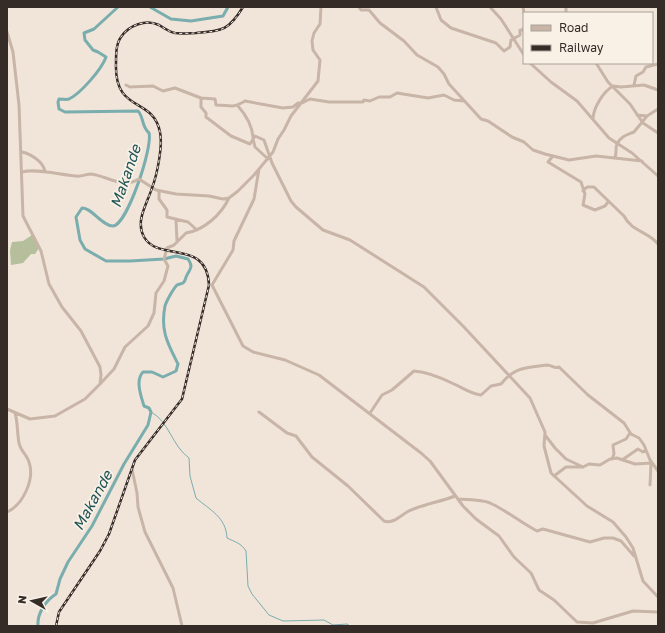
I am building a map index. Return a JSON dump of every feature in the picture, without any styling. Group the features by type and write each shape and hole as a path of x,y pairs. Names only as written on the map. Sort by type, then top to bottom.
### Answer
{"street":[{"path":"7,409 33,420 55,416 81,402 114,369 125,347 140,331 146,329 154,313 155,294 164,281 168,266 164,259 167,248 174,245 186,232 197,230 219,214 229,198 238,191 273,152 278,139 300,103 319,79 320,60 313,50 312,41 314,33 320,24 321,7"},
{"path":"359,7 361,10 369,10 380,23 404,41 417,55 438,67 444,74 448,84 483,121 488,121 512,137 524,142 533,150 569,160 596,156 642,161"},
{"path":"436,7 442,20 451,28 495,42 504,51 510,46 512,38"},
{"path":"490,7 501,18 523,54"},
{"path":"512,38 519,35 520,30 523,30"},
{"path":"7,32 13,54 20,111 19,132 22,152 23,217 41,251 47,276 53,291 62,307 81,331 100,367 100,384"},
{"path":"531,64 551,82 577,101 604,134 642,161 658,176"},
{"path":"597,64 608,82 613,86 642,122 658,133"},
{"path":"634,85 636,76 643,72 646,67 658,64"},
{"path":"126,85 130,87 153,86 164,91 175,88 201,98 215,99 216,105 229,107 238,106 246,101 279,108 293,107 310,99 329,102 362,103 364,100 370,101 379,96 390,98 397,93 428,98 444,95 454,100 464,101"},
{"path":"593,119 594,112 606,90 613,86 621,87 646,85 658,90"},
{"path":"201,98 202,107 206,113 206,116 211,121 240,141 250,144 253,138"},
{"path":"238,106 248,118 248,124 255,147 269,157"},
{"path":"615,157 617,143 627,134 634,132 647,116 658,109"},
{"path":"637,115 647,116"},
{"path":"253,138 256,136 264,140 265,148 291,201 304,214 323,230 350,240 424,287 509,374 530,398 545,434 550,442 566,459 583,467"},
{"path":"22,152 36,159 43,166 45,172"},
{"path":"553,156 548,162 580,182 583,191 583,204 595,210 605,206 608,202"},
{"path":"259,169 254,199 234,241 233,250 221,267 212,286 242,345 246,349 284,360 319,375 430,461 456,498 472,515 500,538 514,557 531,573 539,590 554,600 582,626"},
{"path":"22,172 30,170 78,176 93,175 116,182 133,182 139,179 158,190 180,194 209,196 221,199 229,198"},
{"path":"583,191 587,187 594,187 635,229 652,238 658,244"},
{"path":"158,190 159,199 167,210 166,217 188,222 197,230"},
{"path":"176,220 177,240"},
{"path":"370,413 382,395 392,390 414,370 426,373 481,395 491,386 501,384 509,374 518,369 547,365 556,368 559,367 588,395 624,423 630,432 639,438 644,445 652,464 658,471"},
{"path":"259,412 287,433 296,436 312,456 348,486 384,521 389,522 397,519 410,510 456,498 481,500 490,503 524,525 537,531 543,529 590,542 604,538 613,538 621,541 636,557"},
{"path":"7,512 18,504 29,482 32,472 27,457 19,445 15,413"},
{"path":"612,459 614,454 613,445 626,439 630,432"},
{"path":"545,434 544,442 551,473 587,506 613,522 626,537 636,557 643,581 658,597"},
{"path":"544,442 550,442"},
{"path":"622,460 638,449 643,452 646,450"},
{"path":"554,476 566,468 583,467 589,464 603,464 617,458 635,464 652,464"},
{"path":"650,485 652,464"},
{"path":"132,469 138,507 145,532 173,588 179,608 182,626"},
{"path":"577,622 593,624 633,611 658,612"}],"green space":[{"path":"32,235 39,248 35,254 31,254 23,263 11,265 10,250 12,242 23,241"}],"waterway":[{"name":"Makande","path":"38,626 42,608 48,600 56,594 60,579 68,562 92,526 124,464 148,425 151,412 149,408 144,406 141,398 139,388 139,379 141,375 143,372 152,372 163,377 176,371 178,364 164,330 165,306 177,285 185,281 191,267 191,263 188,259 176,256 164,259 106,261 85,249 80,240 76,217 82,208 89,210 109,225 113,226 119,222 132,200 138,184 149,141 149,133 146,130 138,111 65,112 59,109 59,99 69,99 79,92 95,74 106,57 93,50 85,40 84,33 94,29 118,7"},
{"name":"Makande","path":"150,7 171,19 191,21 223,16 228,7"},
{"path":"151,412 162,421 178,447 189,458 190,476 196,498 212,510 220,519 224,525 227,538 240,544 246,551 248,586 252,594 269,615 283,621 324,620 333,625 347,624 350,626"}],"railway":[{"path":"56,626 59,612 100,551 109,534 135,460 182,399 209,285 206,271 200,261 192,256 160,249 151,245 144,237 141,219 158,168 161,138 156,121 150,113 127,98 121,90 117,79 116,53 118,43 128,29 143,23 154,23 171,32 178,33 196,33 219,30 229,25 243,7"}]}
